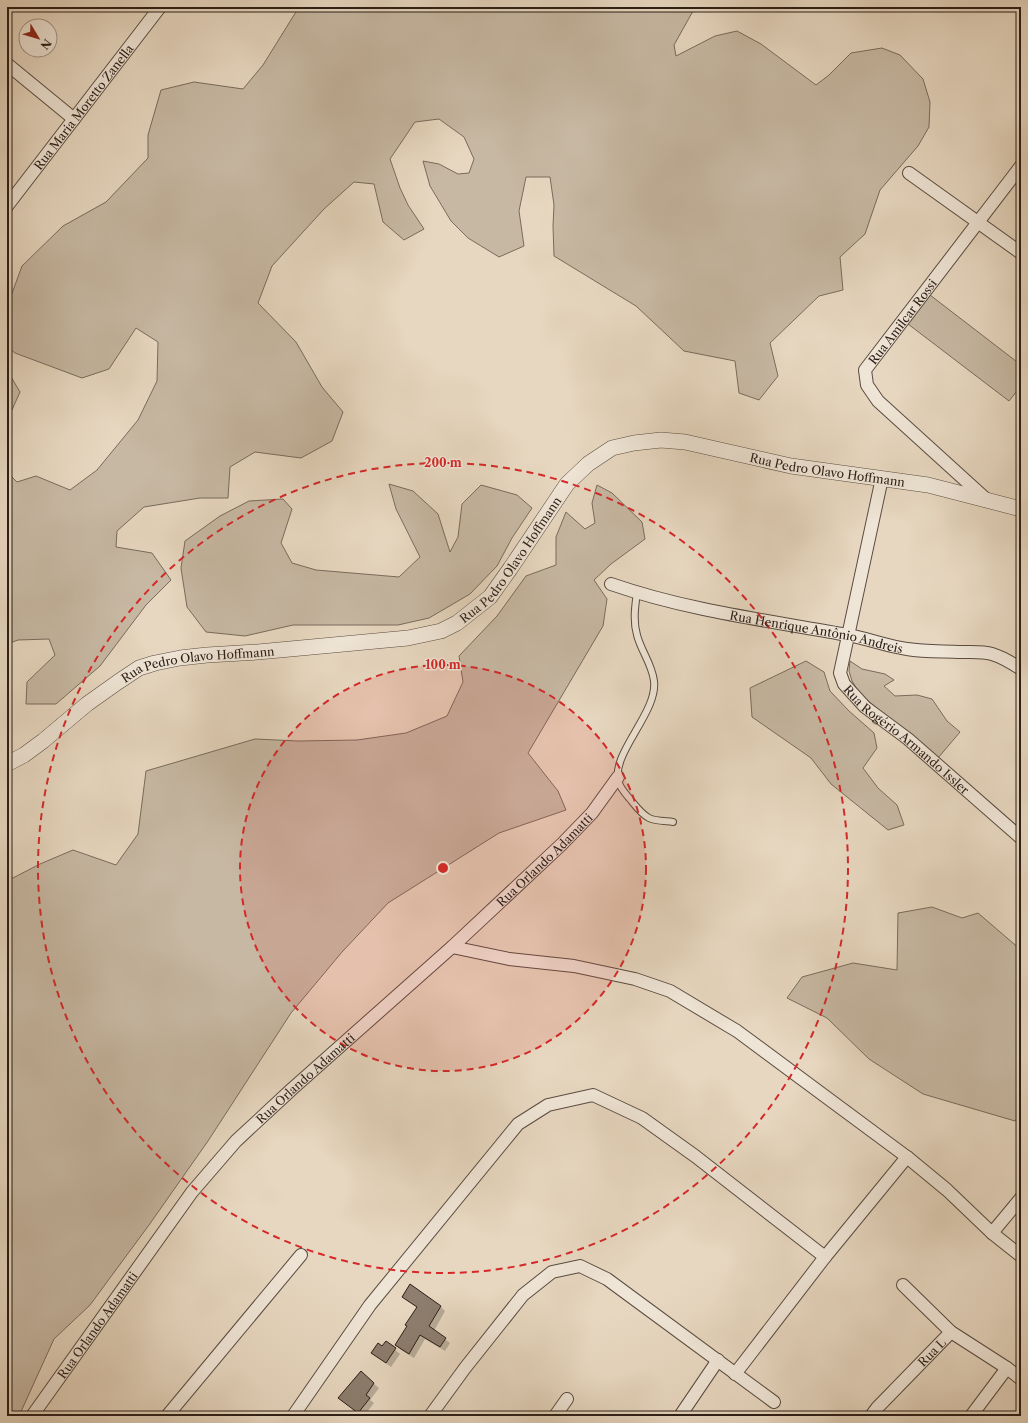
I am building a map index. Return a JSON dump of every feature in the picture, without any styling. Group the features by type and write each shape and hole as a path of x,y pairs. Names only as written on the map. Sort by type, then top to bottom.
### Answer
{"street":[{"name":"Rua Maria Moretto Zanella","path":"7,206 158,8"},
{"path":"7,64 74,119"},
{"name":"Rua Amilcar Rossi","path":"987,501 878,401 867,385 865,370 1021,166"},
{"path":"909,173 1021,253"},
{"name":"Rua Pedro Olavo Hoffmann","path":"7,764 24,755 87,704 139,668 180,658 408,638 441,631 457,623 490,597 567,484 588,464 612,448 634,443 661,440 685,442 791,466 928,485 1021,509"},
{"name":"Rua Rogério Armando Issler","path":"882,478 840,673 844,684 865,707 908,739 1021,838"},
{"name":"Rua Henrique Antônio Andreis","path":"611,584 710,611 848,635 906,649 934,652 990,653 1011,662 1021,669"},
{"name":"Rua Orlando Adamatti","path":"32,1416 192,1192 236,1141 292,1088 452,947 562,844 592,812 618,777"},
{"path":"452,947 509,959 574,966 635,979 670,991 737,1031 908,1156 947,1190 992,1233 1021,1256"},
{"path":"293,1416 370,1305 518,1124 548,1105 593,1095 642,1118 696,1156 825,1257"},
{"path":"735,1374 825,1257 908,1156"},
{"path":"992,1233 1021,1198"},
{"path":"167,1416 301,1255"},
{"path":"430,1416 465,1368 523,1295 552,1272 580,1266 607,1279 774,1402"},
{"path":"903,1285 951,1332"},
{"name":"Rua L","path":"871,1416 951,1332 1007,1368 1021,1379"},
{"path":"680,1416 718,1360"},
{"path":"971,1416 1007,1368"},
{"path":"556,1416 566,1399"}],"lane":[{"name":"Rua Orlando Adamatti","path":"618,777 619,767 624,753 653,698 654,681 649,664 637,636 634,614 637,592"},
{"path":"618,777 619,783 624,792 649,818 673,822"}],"shaded area":[{"path":"299,7 699,7 693,11 674,45 676,56 715,36 737,31 761,44 816,85 829,75 851,53 882,48 900,55 923,79 930,102 929,127 918,146 880,190 865,234 840,257 843,290 819,296 770,343 778,376 759,400 739,393 735,361 684,351 636,306 554,256 554,205 550,177 526,177 519,211 524,246 499,257 468,238 451,221 430,186 423,161 439,164 458,174 469,173 474,159 464,137 439,119 415,122 390,159 400,188 408,205 424,229 404,240 383,222 374,184 354,182 324,209 272,266 258,303 296,342 322,387 343,412 332,441 301,458 255,452 230,467 228,498 200,498 144,507 117,531 116,547 152,553 171,580 146,605 100,666 56,704 26,704 27,682 55,655 49,639 18,640 7,644 7,472 17,482 36,476 70,490 97,470 138,420 157,381 158,342 136,328 109,369 82,378 15,353 7,346 7,303 22,266 63,226 106,202 148,158 148,135 161,90 194,82 243,89 263,65"},
{"path":"930,295 1021,365 1021,386 1009,401 908,324"},
{"path":"7,370 20,392 7,421"},
{"path":"389,484 413,491 438,514 450,552 458,537 462,504 481,485 517,495 532,508 512,538 497,566 470,594 429,618 398,625 293,625 245,636 206,632 187,607 181,568 185,541 220,516 249,501 283,499 292,509 281,543 292,563 316,570 399,577 420,557 396,509"},
{"path":"597,485 612,493 642,522 645,539 611,564 594,580 607,599 603,626 528,753 558,791 566,810 499,833 388,903 342,952 291,1013 208,1141 90,1305 54,1339 19,1416 7,1416 7,881 40,864 73,850 116,865 138,834 146,771 255,739 298,741 357,740 406,733 447,716 463,682 459,656 497,616 526,576 556,565 556,537 566,512 585,529 595,523 592,503"},
{"path":"806,661 824,672 830,691 849,711 874,733 877,748 863,768 878,788 897,805 904,825 888,830 831,784 811,758 752,717 750,688"},
{"path":"850,661 862,669 885,674 894,680 884,686 895,696 917,695 932,699 947,721 960,732 938,758 861,695 852,681 849,671"},
{"path":"932,907 962,918 978,913 1021,950 1021,1113 1015,1121 923,1094 869,1059 827,1018 787,998 802,977 853,963 897,970 898,913"}],"building":[{"path":"410,1284 441,1306 429,1326 446,1338 440,1347 420,1335 409,1354 395,1345 407,1326 405,1325 417,1307 402,1297"},
{"path":"386,1341 396,1348 386,1363 371,1353 378,1343 382,1346"},
{"path":"361,1371 374,1383 366,1395 370,1398 358,1413 338,1398"}]}
